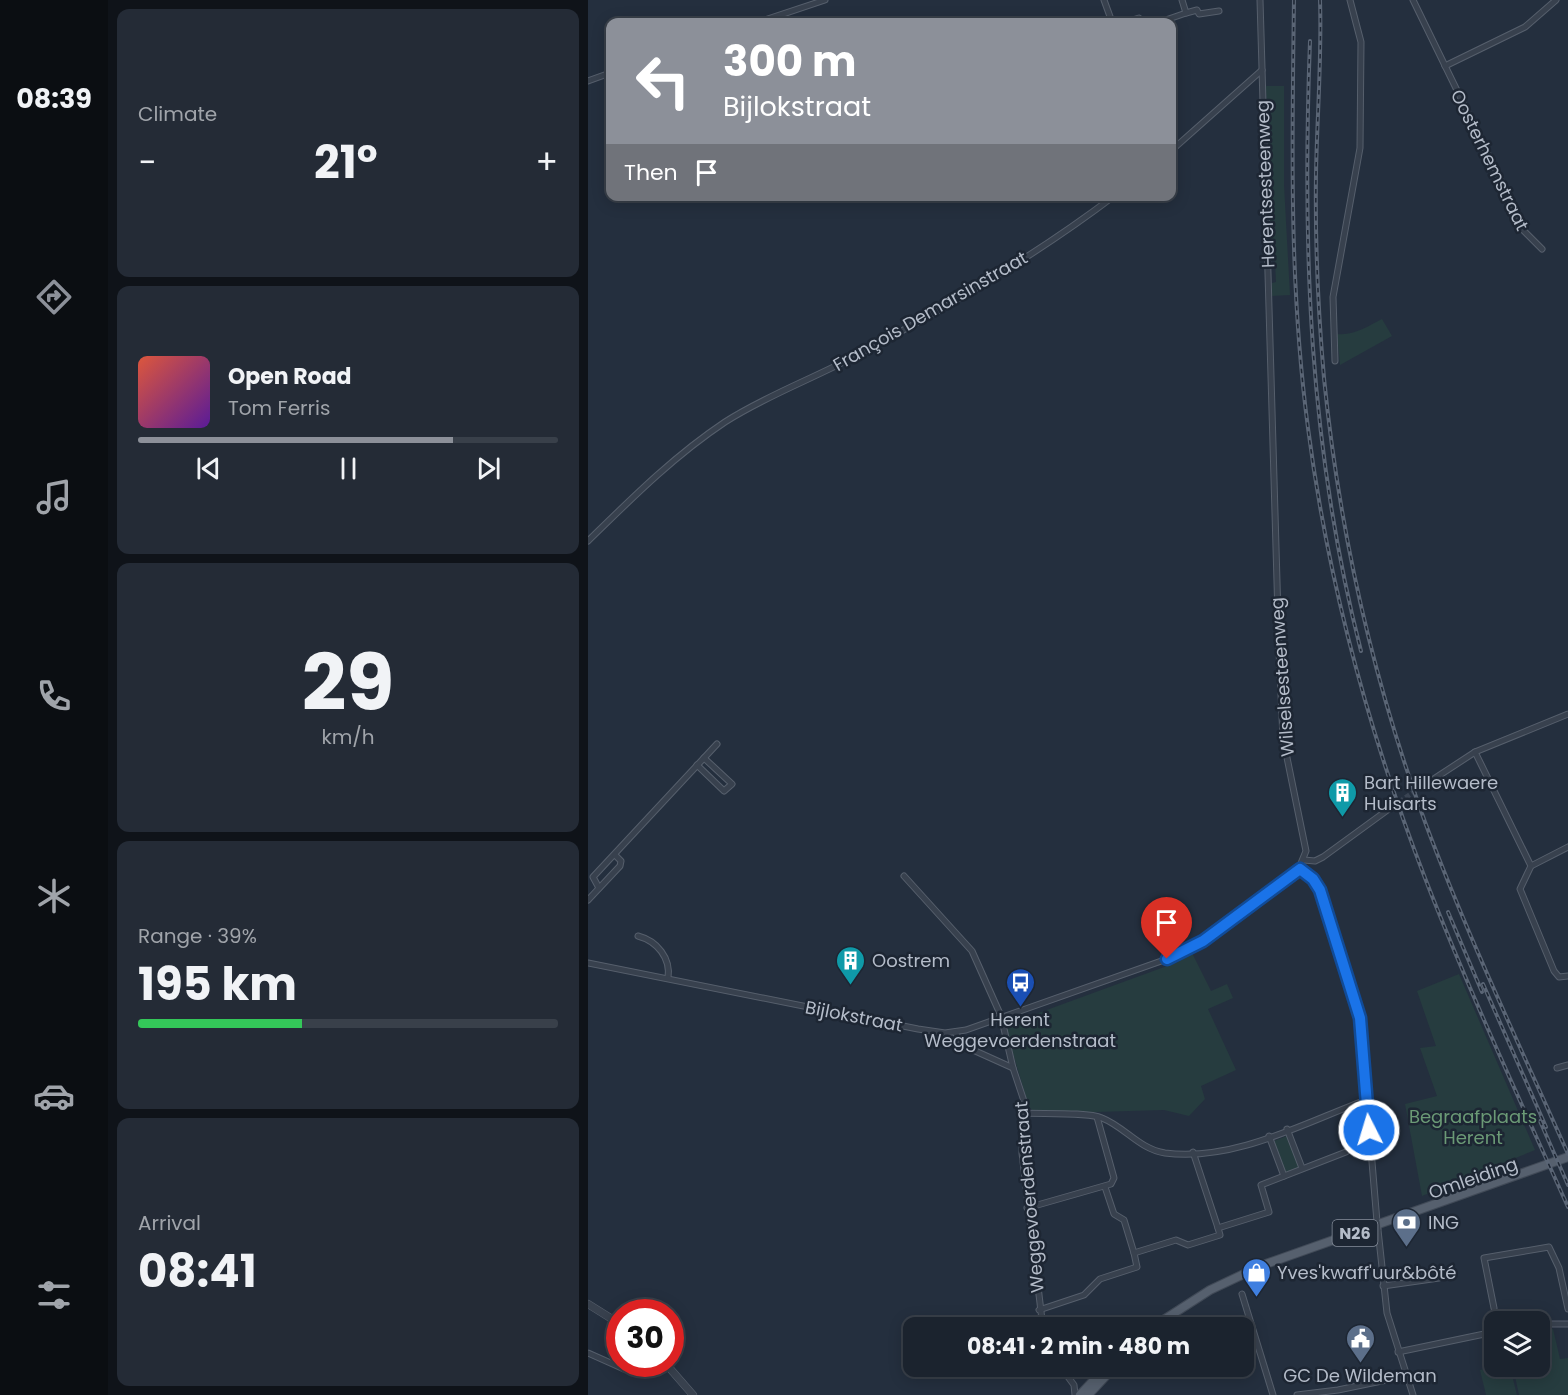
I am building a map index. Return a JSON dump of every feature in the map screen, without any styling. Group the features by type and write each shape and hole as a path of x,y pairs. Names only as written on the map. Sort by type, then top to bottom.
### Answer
{"main road":[{"name":"Omleiding","path":"1168,1317 1203,1294 1263,1264 1568,1157"},
{"name":"Omleiding","path":"1176,1317 1208,1296 1265,1268 1568,1162"},
{"path":"1086,1392 1098,1377"},
{"path":"1080,1395 1103,1377"}],"street":[{"path":"771,18 825,0"},
{"path":"1104,0 1111,18"},
{"path":"1182,0 1186,13"},
{"name":"Herentsesteenweg","path":"1260,0 1270,368"},
{"path":"1335,362 1333,297 1360,148 1361,42 1350,0"},
{"name":"Oosterhemstraat","path":"1413,0 1522,229 1542,249"},
{"path":"1445,66 1525,27 1556,0"},
{"path":"1172,18 1197,10 1199,14 1219,11"},
{"path":"1176,146 1262,70"},
{"path":"588,81 606,74"},
{"name":"François Demarsinstraat","path":"588,541 673,459 739,415 860,354 975,288 1063,233 1107,201"},
{"name":"Wilselsesteenweg","path":"1270,368 1283,738 1305,844 1304,860 1300,869"},
{"path":"1423,786 1475,752 1568,714"},
{"path":"599,888 593,877 717,744"},
{"path":"1475,752 1531,866"},
{"path":"697,765 724,791 732,784 704,758"},
{"path":"1304,860 1315,861 1323,857 1393,806"},
{"path":"1568,847 1531,866 1520,889 1554,971 1559,977 1568,976"},
{"path":"588,900 620,866 621,861 615,855"},
{"path":"1300,869 1313,879 1320,890 1355,999 1362,1033 1383,1286 1387,1312 1398,1352 1413,1395"},
{"name":"Bijlokstraat","path":"588,963 918,1029 955,1032 1001,1018 1188,949 1222,928 1300,869"},
{"name":"Weggevoerdenstraat","path":"904,876 972,951 1001,1018 1024,1101 1022,1153 1041,1317"},
{"path":"638,936 648,940 664,954 669,967 668,978"},
{"path":"955,1032 962,1045 1013,1068"},
{"path":"1557,1068 1568,1065"},
{"path":"1024,1113 1097,1117 1150,1149 1165,1153 1193,1152 1234,1149 1366,1100"},
{"path":"1027,1208 1112,1184 1114,1178 1097,1117"},
{"path":"1287,1130 1302,1168"},
{"path":"1269,1136 1284,1176"},
{"path":"1134,1253 1176,1239 1188,1245 1220,1235 1193,1152"},
{"path":"1218,1228 1269,1212 1261,1185 1346,1152"},
{"path":"1039,1310 1084,1295 1100,1279 1137,1268 1124,1220 1114,1214 1105,1187"},
{"path":"1494,1308 1484,1258 1549,1246 1558,1268 1568,1309"},
{"path":"1383,1286 1439,1278"},
{"path":"1242,1294 1273,1395"},
{"path":"588,1304 606,1315"},
{"path":"1550,1324 1568,1324"},
{"path":"1398,1352 1484,1334"},
{"path":"588,1353 606,1363"},
{"path":"1297,1395 1338,1390 1406,1376"},
{"path":"677,1377 693,1395"},
{"path":"1068,1377 1074,1385 1086,1392"},
{"path":"1074,1385 1075,1395"}],"green space":[{"path":"1266,86 1284,86 1284,185 1290,295 1271,296 1272,283 1276,282 1275,261 1271,261"},
{"path":"1382,319 1392,336 1340,365 1337,334 1355,332"},
{"path":"1192,953 1211,991 1227,984 1233,998 1208,1009 1236,1070 1201,1086 1205,1099 1189,1116 1164,1110 1033,1111 1029,1107 1006,1030 1011,1023 1178,962"},
{"name":"Begraafplaats Herent","path":"1459,974 1535,1150 1422,1196 1405,1104 1437,1096 1420,1048 1436,1046 1417,991"},
{"path":"1287,1136 1299,1168 1286,1173 1274,1141"},
{"path":"1553,1329 1560,1359 1568,1358 1568,1395 1519,1395 1515,1377 1550,1377 1550,1330"},
{"path":"1484,1369 1484,1377 1512,1377 1517,1395 1486,1395 1480,1370"}],"tunnel":[{"path":"1393,806 1423,786"}],"railway":[{"path":"1294,0 1293,214 1298,321 1316,486 1339,600 1386,768 1425,878 1476,1002 1568,1207"},
{"path":"1320,0 1316,200 1320,327 1324,378 1339,491 1361,603 1389,714 1425,822 1476,948 1568,1154"},
{"path":"1310,41 1307,196 1313,348 1330,499 1361,651"},
{"path":"1448,912 1482,992"},
{"path":"1483,984 1546,1127"},
{"path":"1540,1121 1568,1185"}],"place":[{"name":"Bart Hillewaere Huisarts","path":"1343,818"},
{"name":"Oostrem","path":"851,986"},
{"name":"Herent Weggevoerdenstraat","path":"1020,1008"},
{"name":"ING","path":"1407,1248"},
{"name":"Yves'kwaff'uur&bôté","path":"1256,1298"},
{"name":"GC De Wildeman","path":"1360,1364"}],"route":[{"path":"1167,959 1203,941 1292,878 1300,869 1313,879 1320,890 1360,1018 1369,1130"}]}
